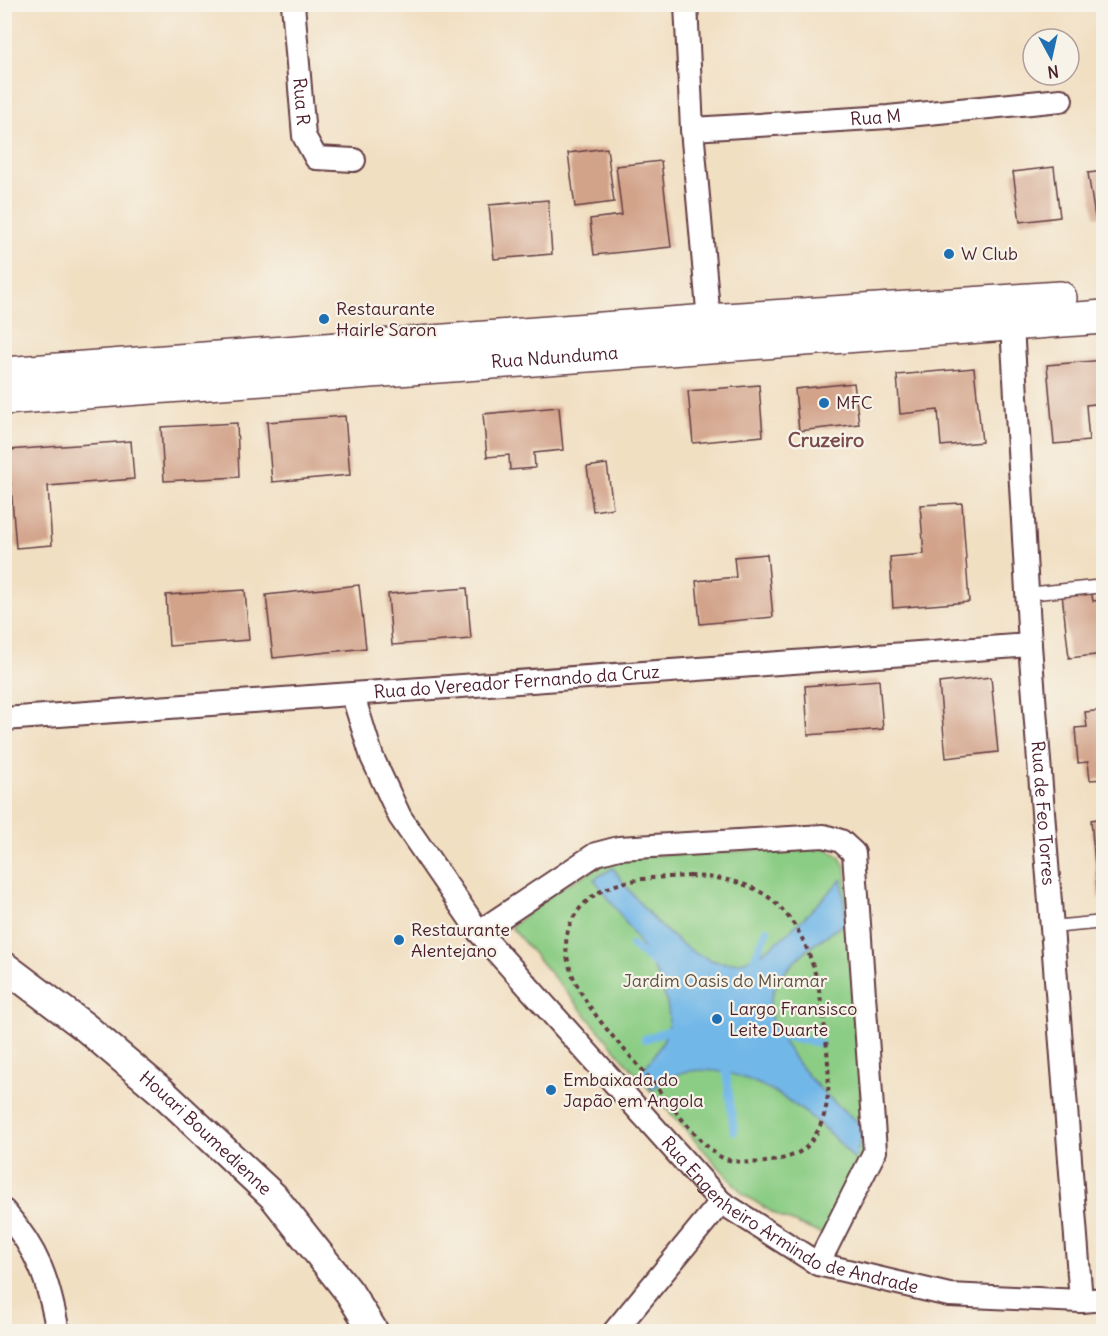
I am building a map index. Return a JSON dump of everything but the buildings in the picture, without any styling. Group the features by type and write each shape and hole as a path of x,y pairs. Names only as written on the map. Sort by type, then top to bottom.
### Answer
{"main road":[{"name":"Rua Ndunduma","path":"4,374 709,321 1104,295"},
{"name":"Rua Ndunduma","path":"4,398 1104,317"}],"street":[{"name":"Rua R","path":"293,4 304,136 316,158 354,160"},
{"path":"686,4 692,129 709,321"},
{"name":"Rua M","path":"692,129 888,117 1061,100"},
{"name":"Rua de Feo Torres","path":"1012,325 1030,645 1081,1301"},
{"name":"Rua do Vereador Fernando da Cruz","path":"4,719 353,696 1030,645"},
{"name":"Rua Engenheiro Armindo de Andrade","path":"353,696 372,758 400,817 479,932 721,1202 818,1264 950,1295 1081,1301 1104,1299"},
{"path":"479,932 596,854 619,848 824,836 841,841 854,853 875,1151 818,1264"},
{"name":"Houari Boumedienne","path":"4,966 85,1026 161,1090 273,1196 349,1292 374,1332"},
{"path":"614,1332 721,1202"},
{"path":"4,1210 38,1256 51,1295 58,1332"}],"lane":[{"path":"1028,594 1104,586"},
{"path":"1052,927 1104,921"}],"path":[{"path":"690,876 718,877 748,886 771,899 794,924 816,973 822,1005 829,1097 819,1126 809,1144 791,1156 764,1162 742,1162 721,1157 706,1144 640,1067 576,985 568,960 566,937 571,921 583,902 597,893 632,881 690,876"}],"green space":[{"name":"Jardim Oasis do Miramar","path":"824,847 839,856 846,868 866,1163 824,1235 780,1217 744,1195 647,1087 511,927 560,888 619,857"}],"water":[{"path":"613,868 652,918 669,934 687,948 706,958 725,963 744,961 769,948 796,925 842,879 846,923 820,940 792,964 773,993 770,1008 775,1028 800,1066 825,1094 864,1127 855,1160 822,1126 802,1110 759,1084 736,1075 712,1071 689,1071 674,1076 652,1090 640,1074 665,1037 669,1014 656,973 631,930 594,879"}],"waterway":[{"path":"752,964 767,930"},
{"path":"632,945 652,962"},
{"path":"645,1039 675,1028"},
{"path":"771,1034 820,1043"},
{"path":"725,1064 734,1131"}],"place":[{"name":"W Club","path":"949,254"},
{"name":"Restaurante Hairle Saron","path":"324,319"},
{"name":"MFC","path":"824,403"},
{"name":"Restaurante Alentejano","path":"399,940"},
{"name":"Largo Fransisco Leite Duarte","path":"717,1019"},
{"name":"Embaixada do Japão em Angola","path":"551,1090"}],"district":[{"name":"Cruzeiro","path":"826,440"}]}
